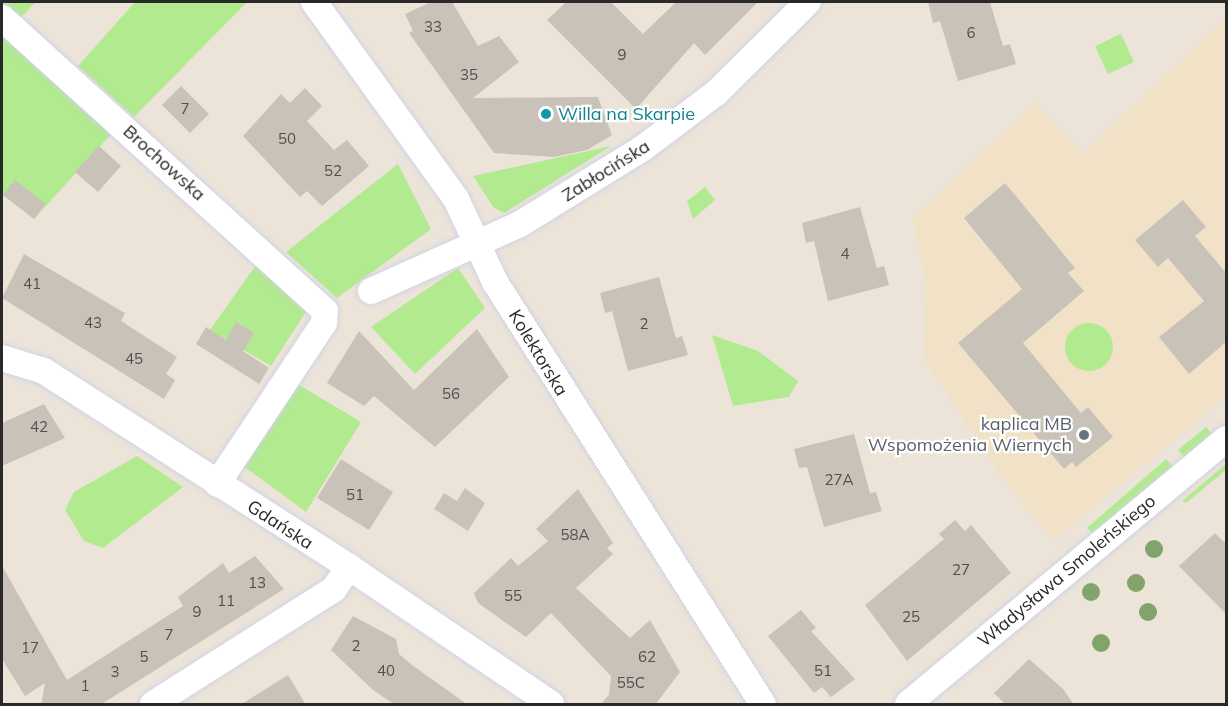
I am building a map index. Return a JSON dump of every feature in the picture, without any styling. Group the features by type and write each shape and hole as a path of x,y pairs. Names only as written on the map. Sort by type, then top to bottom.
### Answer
{"street":[{"name":"Kolektorska","path":"314,2 456,199 477,243 559,387 618,469 764,705"},
{"name":"Zabłocińska","path":"371,291 520,224 675,126 808,2"},
{"name":"Brochowska","path":"2,18 325,311 324,323 217,484"},
{"name":"Gdańska","path":"2,358 44,371 349,567 551,705"},
{"name":"Władysława Smoleńskiego","path":"908,705 1227,439"},
{"path":"153,705 334,589 349,567"}],"shaded area":[{"path":"1226,16 1226,397 1053,540 998,472 925,360 926,280 912,218 1035,103 1084,154"}],"green space":[{"path":"2,2 36,2 20,18"},
{"path":"135,2 247,2 134,117 78,66"},
{"path":"2,33 114,131 34,219 2,194"},
{"path":"1121,34 1134,62 1108,74 1095,46"},
{"path":"611,146 504,213 494,208 473,176"},
{"path":"398,164 431,229 337,298 286,252"},
{"path":"705,187 715,200 693,219 687,201"},
{"path":"258,262 309,307 271,366 210,330"},
{"path":"458,268 485,308 415,374 371,327"},
{"path":"1084,323 1094,323 1106,330 1113,342 1113,352 1106,364 1094,371 1084,371 1069,360 1065,352 1065,342 1076,327"},
{"path":"712,335 758,351 798,381 789,397 733,406"},
{"path":"294,382 361,422 306,512 242,465"},
{"path":"1206,427 1215,437 1187,461 1178,450"},
{"path":"137,456 183,487 103,548 84,541 65,510 74,492"},
{"path":"1166,459 1176,470 1095,536 1087,528"},
{"path":"1226,464 1226,470 1186,503 1182,501"}],"building":[{"path":"431,2 452,2 478,46 499,36 519,62 473,98 598,97 612,135 587,150 554,157 494,153 409,33 413,31 405,14"},
{"path":"566,2 611,2 643,34 676,2 758,2 705,55 694,43 636,109 547,20"},
{"path":"928,2 990,2 1003,46 1010,44 1016,64 958,81 940,21 933,23"},
{"path":"181,86 209,114 190,133 162,105"},
{"path":"305,88 322,106 307,121 334,150 347,140 369,166 322,206 307,191 300,197 243,136 281,94 290,103"},
{"path":"99,146 121,166 98,192 75,172"},
{"path":"15,180 46,204 34,219 3,195"},
{"path":"1005,183 1075,268 1068,273 1084,291 1023,343 1081,413 1088,407 1113,437 1076,467 1072,462 1064,469 958,343 1022,289 964,218"},
{"path":"1183,200 1206,227 1195,236 1227,274 1227,341 1189,374 1159,337 1204,301 1168,258 1158,267 1135,240"},
{"path":"860,207 877,268 884,266 889,285 828,301 814,241 806,243 802,223"},
{"path":"24,254 125,313 121,321 177,357 166,374 175,380 164,399 2,298"},
{"path":"659,277 676,338 682,336 688,355 628,371 612,311 605,313 600,293"},
{"path":"236,322 254,333 243,351 269,368 259,384 196,344 206,327 226,340"},
{"path":"477,329 509,377 435,447 374,396 364,406 327,383 359,331 414,390"},
{"path":"44,404 65,438 2,466 2,423"},
{"path":"854,434 870,493 876,492 882,511 824,527 807,467 799,468 794,449"},
{"path":"341,459 393,492 369,530 317,498"},
{"path":"465,488 485,503 468,531 434,509 444,493 457,501"},
{"path":"578,489 613,543 607,548 613,554 576,588 630,638 650,620 680,672 655,705 600,705 609,695 611,676 551,613 526,637 478,603 474,593 511,558 518,566 548,541 536,529"},
{"path":"955,520 965,531 971,525 1011,573 907,661 865,605 944,539 939,534"},
{"path":"1215,533 1227,545 1227,615 1179,566"},
{"path":"255,556 284,589 100,705 41,705 45,683 25,696 2,659 2,566 67,680 183,606 178,597 223,563 229,573"},
{"path":"801,610 816,628 811,631 855,679 831,697 822,687 814,693 768,636"},
{"path":"353,616 396,639 399,654 468,705 395,705 373,690 331,650"},
{"path":"1029,659 1063,689 1074,705 1006,705 994,693"},
{"path":"288,675 306,705 240,705"}],"place":[{"name":"Willa na Skarpie","path":"546,114"},
{"name":"kaplica MB Wspomożenia Wiernych","path":"1084,435"}]}
